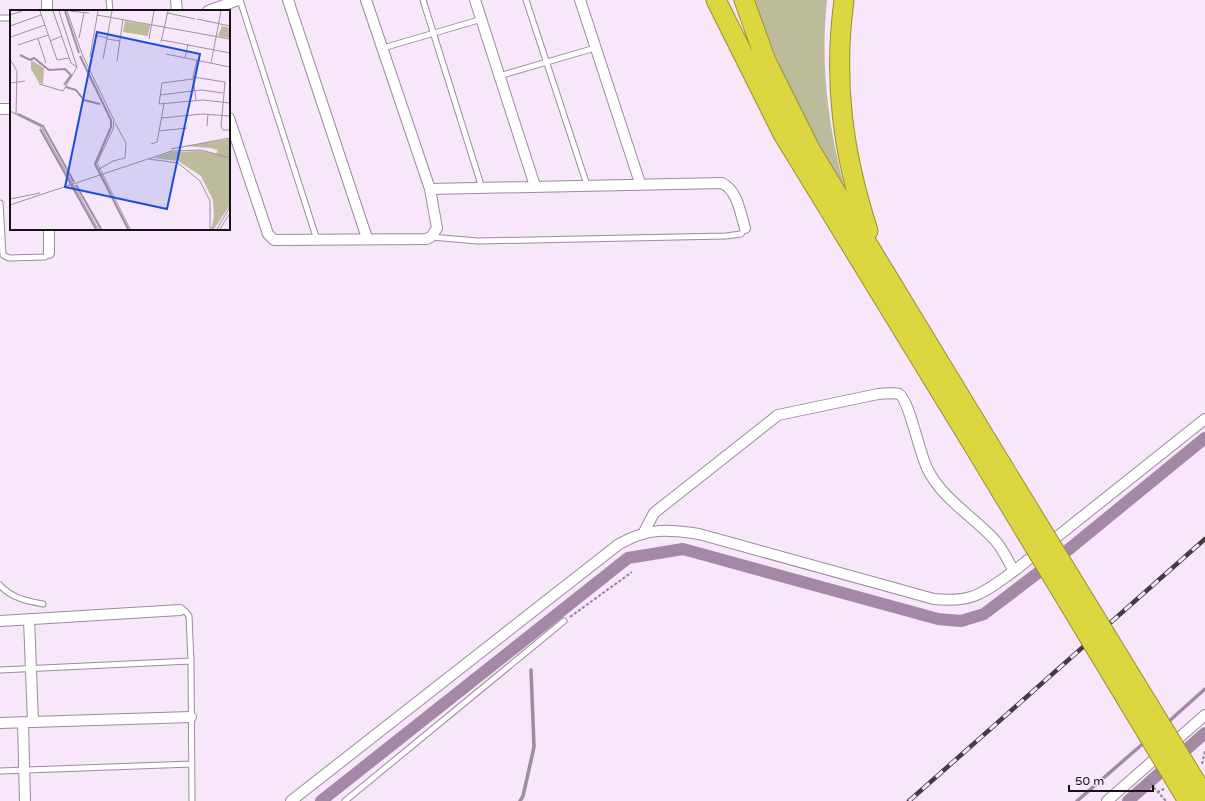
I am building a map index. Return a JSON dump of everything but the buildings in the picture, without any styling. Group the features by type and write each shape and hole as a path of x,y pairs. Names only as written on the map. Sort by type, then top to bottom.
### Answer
{"highway":[{"path":"716,0 783,134 869,260"},
{"path":"734,0 755,60 800,158 869,260 980,444 1188,801"},
{"path":"744,0 766,60 811,151 869,260"},
{"path":"844,0 840,30 839,82 846,148 858,198 869,260"},
{"path":"980,444 1205,797"}],"street":[{"path":"176,0 177,10"},
{"path":"210,10 223,3 239,0"},
{"path":"288,0 367,238"},
{"path":"230,121 268,234 277,241 367,238 426,239 431,237 436,232 437,223 430,189 366,0"},
{"path":"475,0 535,186"},
{"path":"580,0 640,183"},
{"path":"430,189 640,183 722,183 728,186 734,194 745,228"},
{"path":"49,230 49,253"},
{"path":"644,532 654,513 768,421 778,415 878,394 893,393 899,394 906,402 922,459 932,479 994,539 1014,571"},
{"path":"291,801 619,544 644,532 666,530 699,534 934,600 954,602 967,599 984,592 1014,571 1205,418"},
{"path":"0,621 180,610"},
{"path":"25,801 24,770 31,668 29,619"},
{"path":"1107,801 1205,715"},
{"path":"0,724 191,717"}],"lane":[{"path":"109,0 110,10"},
{"path":"239,0 317,240"},
{"path":"423,0 435,34 482,188"},
{"path":"526,0 587,185"},
{"path":"383,48 482,19"},
{"path":"499,76 595,48"},
{"path":"0,203 3,255 9,258 45,257 49,253"},
{"path":"431,237 478,241 726,236 741,234 745,228"},
{"path":"0,585 6,592 24,600 43,604"},
{"path":"180,610 185,611 189,616 191,662 192,801"},
{"path":"345,801 564,621"},
{"path":"0,670 191,662"},
{"path":"0,771 192,764"}],"path":[{"path":"564,621 632,572"},
{"path":"1203,769 1202,761 1205,751"},
{"path":"1144,777 1166,801"}],"green space":[{"path":"755,0 827,0 824,49 827,96 834,142 845,190 794,97 763,25"}],"waterway":[{"path":"321,801 628,558 683,549 938,619 961,621 984,614 1068,550 1205,438"},
{"path":"520,801 523,796 534,747 531,670"},
{"path":"1167,723 1205,689"},
{"path":"1128,801 1205,733"},
{"path":"1077,801 1146,741"}],"railway":[{"path":"909,801 1205,539"}]}
